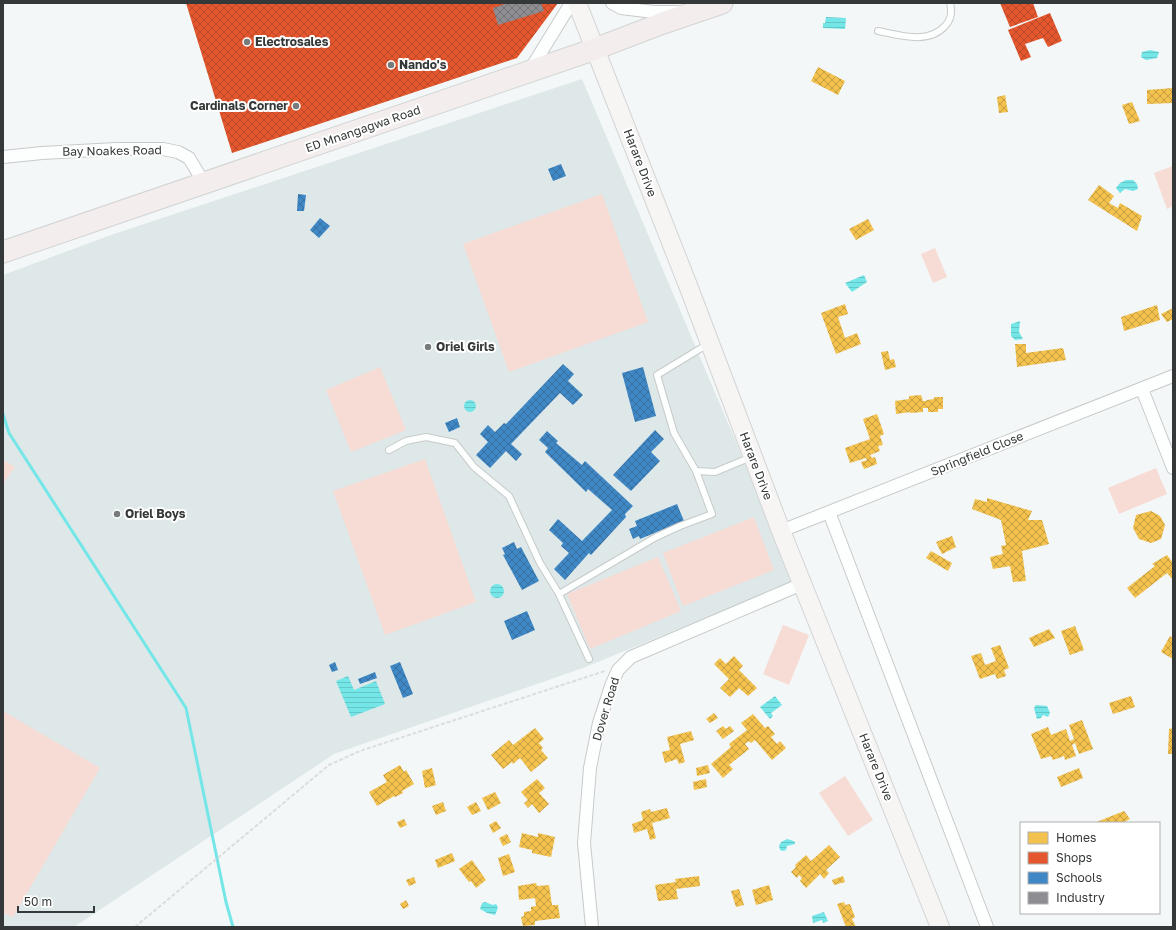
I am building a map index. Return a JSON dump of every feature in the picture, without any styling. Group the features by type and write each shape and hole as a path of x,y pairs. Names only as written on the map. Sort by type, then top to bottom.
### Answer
{"highway":[{"name":"ED Mnangagwa Road","path":"3,252 595,49 722,3"}],"main road":[{"name":"Harare Drive","path":"578,3 781,531 940,927"}],"street":[{"path":"530,71 570,3"},
{"path":"612,3 621,8 647,11 694,12"},
{"name":"Bay Noakes Road","path":"3,157 42,153 116,149 163,149 178,152 189,158 204,184"},
{"name":"Springfield Close","path":"781,531 1173,376"},
{"path":"1142,389 1173,468"},
{"path":"829,512 987,927"},
{"name":"Dover Road","path":"592,927 584,843 590,768 599,723 618,670 631,657 802,584"}],"lane":[{"path":"878,31 913,37 931,36 940,32 947,24 952,9 950,3"},
{"path":"559,594 656,537 712,514 696,471 674,433 657,375 710,343"},
{"path":"389,450 406,441 426,437 455,443 474,467 509,496 540,563 559,594 589,659"},
{"path":"696,471 715,472 744,460"}],"path":[{"path":"135,927 329,765 360,751 622,666"}],"shaded area":[{"name":"Oriel Girls","path":"582,79 795,581 583,668 334,754 74,927 3,927 3,275 111,235"},
{"path":"1173,166 1173,206 1167,209 1154,173"},
{"path":"602,194 648,322 509,372 463,244"},
{"path":"935,248 947,277 933,283 921,254"},
{"path":"380,367 406,430 351,452 326,390"},
{"path":"425,459 476,602 385,635 333,491"},
{"path":"3,460 15,467 3,484"},
{"path":"1156,468 1167,494 1119,514 1108,488"},
{"path":"754,517 774,570 683,606 663,553"},
{"path":"658,557 681,611 590,649 567,594"},
{"path":"783,625 809,635 789,685 763,674"},
{"path":"3,711 100,768 13,917 3,913"},
{"path":"845,776 873,820 848,836 819,793"}],"water":[{"path":"826,17 846,18 845,29 823,28 823,23 825,23"},
{"path":"1150,50 1159,52 1157,58 1146,60 1141,57 1142,52"},
{"path":"1126,180 1133,180 1137,184 1138,189 1133,191 1125,189 1120,193 1116,188 1120,183"},
{"path":"864,275 867,282 852,292 845,283"},
{"path":"1020,321 1019,332 1023,339 1015,340 1011,336 1011,324"},
{"path":"468,400 472,400 476,406 472,412 468,412 464,408 464,404"},
{"path":"497,584 502,586 504,591 502,596 497,598 492,596 490,591 492,586"},
{"path":"348,676 354,690 376,681 385,704 351,717 336,681"},
{"path":"775,696 782,705 771,713 773,716 770,719 760,707"},
{"path":"1036,705 1047,706 1050,713 1048,717 1043,715 1041,718 1037,719 1034,708"},
{"path":"787,839 795,842 795,844 787,846 786,850 780,850 779,846 781,842"},
{"path":"485,902 497,905 498,908 495,915 480,909 482,903"},
{"path":"824,912 828,921 823,923 822,920 813,923 812,916"}],"building: Homes":[{"path":"818,67 845,81 838,95 811,81"},
{"path":"1173,88 1173,103 1147,104 1147,90"},
{"path":"1005,95 1008,112 999,113 997,97"},
{"path":"1132,102 1140,121 1129,124 1122,105"},
{"path":"1099,185 1114,196 1109,203 1118,208 1120,203 1142,216 1137,231 1088,200"},
{"path":"868,219 874,230 856,240 849,229"},
{"path":"845,304 848,314 838,317 845,338 857,333 861,344 836,354 821,313"},
{"path":"1157,305 1160,320 1124,331 1121,317"},
{"path":"1173,308 1173,319 1167,322 1161,314"},
{"path":"1015,344 1026,344 1026,353 1063,348 1066,360 1017,367"},
{"path":"888,351 890,360 894,359 896,367 885,370 881,352"},
{"path":"921,395 923,401 934,399 934,397 943,397 943,409 938,409 938,412 928,412 928,408 923,408 923,412 896,414 895,401 909,399 909,396"},
{"path":"877,414 884,434 880,436 883,445 878,446 880,451 870,455 872,458 875,457 877,464 864,469 861,462 867,460 866,458 850,463 845,448 870,439 863,419"},
{"path":"987,498 1032,511 1028,520 1042,520 1049,544 1022,551 1026,581 1013,582 1010,566 993,569 990,557 1003,554 1001,546 1006,545 1001,520 972,509 975,499 987,502"},
{"path":"1151,511 1160,516 1165,525 1161,539 1151,543 1139,539 1133,528 1136,515"},
{"path":"952,536 956,547 942,554 936,542"},
{"path":"931,551 952,563 948,571 926,558"},
{"path":"1167,555 1173,563 1173,580 1167,573 1135,598 1127,588 1155,566 1152,564"},
{"path":"1075,626 1084,650 1070,655 1061,631"},
{"path":"1049,629 1055,638 1034,647 1029,638"},
{"path":"1170,636 1173,638 1173,659 1161,652"},
{"path":"1000,645 1009,668 1004,670 1006,676 997,679 995,674 980,679 971,656 981,653 985,665 996,661 991,648"},
{"path":"734,656 743,666 739,670 757,688 748,696 739,688 730,697 720,688 729,679 714,664 720,658 726,664"},
{"path":"1131,696 1135,707 1113,714 1109,703"},
{"path":"714,713 718,718 710,723 706,719"},
{"path":"753,714 765,728 768,726 775,734 771,737 777,744 780,741 786,748 772,760 755,740 751,743 749,741 745,744 749,749 729,765 733,769 723,778 711,764 731,747 729,744 747,730 741,723"},
{"path":"1082,720 1093,749 1079,754 1075,743 1072,745 1076,756 1065,760 1064,756 1053,760 1051,756 1041,759 1031,734 1048,727 1051,735 1066,729 1070,741 1074,739 1069,725"},
{"path":"723,726 726,729 730,726 734,731 723,739 716,731"},
{"path":"535,728 544,739 539,743 543,748 541,750 548,758 531,772 520,758 513,764 512,762 503,769 491,755 509,740 513,745"},
{"path":"1173,728 1173,754 1168,754 1169,729"},
{"path":"691,731 694,740 680,744 685,762 679,764 677,759 665,763 662,752 670,750 667,737"},
{"path":"400,765 404,772 406,770 414,784 402,791 403,793 395,797 394,796 377,806 369,792 387,782 383,775"},
{"path":"708,765 710,773 697,776 696,768"},
{"path":"432,768 436,785 425,788 422,771"},
{"path":"1079,768 1083,778 1061,787 1057,777"},
{"path":"537,779 545,788 539,793 549,804 539,813 532,804 528,808 524,803 528,800 521,792"},
{"path":"706,779 707,787 694,790 693,782"},
{"path":"495,792 501,803 488,810 482,798"},
{"path":"443,802 446,811 436,815 432,806"},
{"path":"476,802 481,811 472,815 467,807"},
{"path":"667,808 670,818 652,823 656,838 650,840 647,829 634,833 632,824 643,820 641,812 650,809 651,812"},
{"path":"1124,811 1130,819 1124,822 1096,822"},
{"path":"404,819 407,825 400,828 397,822"},
{"path":"496,821 501,828 493,833 489,825"},
{"path":"522,833 538,837 538,833 555,837 551,857 532,853 532,850 519,847"},
{"path":"507,834 511,842 503,846 499,838"},
{"path":"829,845 840,857 826,870 829,873 824,879 820,874 806,888 800,881 802,878 799,875 797,878 791,872 796,867 795,865 806,855 811,861"},
{"path":"452,853 455,861 438,868 435,860"},
{"path":"509,854 515,872 503,876 498,858"},
{"path":"472,860 486,880 476,888 471,881 469,882 459,869"},
{"path":"699,876 700,886 676,889 678,899 658,901 655,885 676,882 675,879"},
{"path":"843,876 845,882 834,885 832,880"},
{"path":"414,877 416,883 409,886 406,880"},
{"path":"536,883 537,886 549,885 552,905 558,905 560,918 535,921 535,925 523,926 521,917 524,916 524,912 531,911 531,907 536,906 535,898 519,900 518,886"},
{"path":"769,885 773,900 756,905 752,890"},
{"path":"739,889 744,905 736,907 731,891"},
{"path":"406,900 409,906 403,909 400,904"},
{"path":"844,902 845,905 850,904 855,917 852,919 856,927 846,927 837,904"}],"building: Shops":[{"name":"Cardinals Corner","path":"186,3 558,3 517,58 232,153"},
{"path":"1000,3 1033,3 1038,17 1010,27"},
{"path":"1050,13 1062,41 1048,47 1043,38 1025,44 1031,57 1021,61 1008,30"}],"building: Schools":[{"path":"561,164 566,176 553,181 548,169"},
{"path":"298,194 306,195 304,211 297,211"},
{"path":"320,218 330,226 319,238 310,230"},
{"path":"563,364 574,374 568,381 583,395 573,405 560,393 511,444 522,454 516,461 506,451 490,468 476,455 488,442 480,434 488,425 495,432 504,423 506,424"},
{"path":"643,367 656,416 635,422 622,373"},
{"path":"457,418 460,427 449,432 445,423"},
{"path":"655,430 664,439 651,452 660,461 631,491 613,475"},
{"path":"547,431 558,441 556,443 582,465 585,461 633,506 625,514 626,517 591,555 589,553 565,580 554,569 569,553 561,546 563,543 549,530 558,519 582,541 612,510 588,489 586,492 545,452 548,448 539,440"},
{"path":"677,504 684,521 640,539 639,536 633,539 629,529 637,526 635,521"},
{"path":"514,542 517,549 521,547 539,581 522,590 503,555 505,554 502,548"},
{"path":"527,611 535,630 512,640 504,621"},
{"path":"335,662 338,670 332,672 329,665"},
{"path":"400,662 413,694 403,698 390,666"},
{"path":"375,672 377,678 360,684 358,679"}],"building: Industry":[{"path":"508,3 541,3 544,11 498,25 493,8"}],"waterway":[{"path":"3,414 9,433 186,708 226,902 233,927"}],"place":[{"name":"Electrosales","path":"247,42"},
{"name":"Nando's","path":"391,65"},
{"name":"Cardinals Corner","path":"296,106"},
{"name":"Oriel Girls","path":"428,347"},
{"name":"Oriel Boys","path":"117,514"}]}
